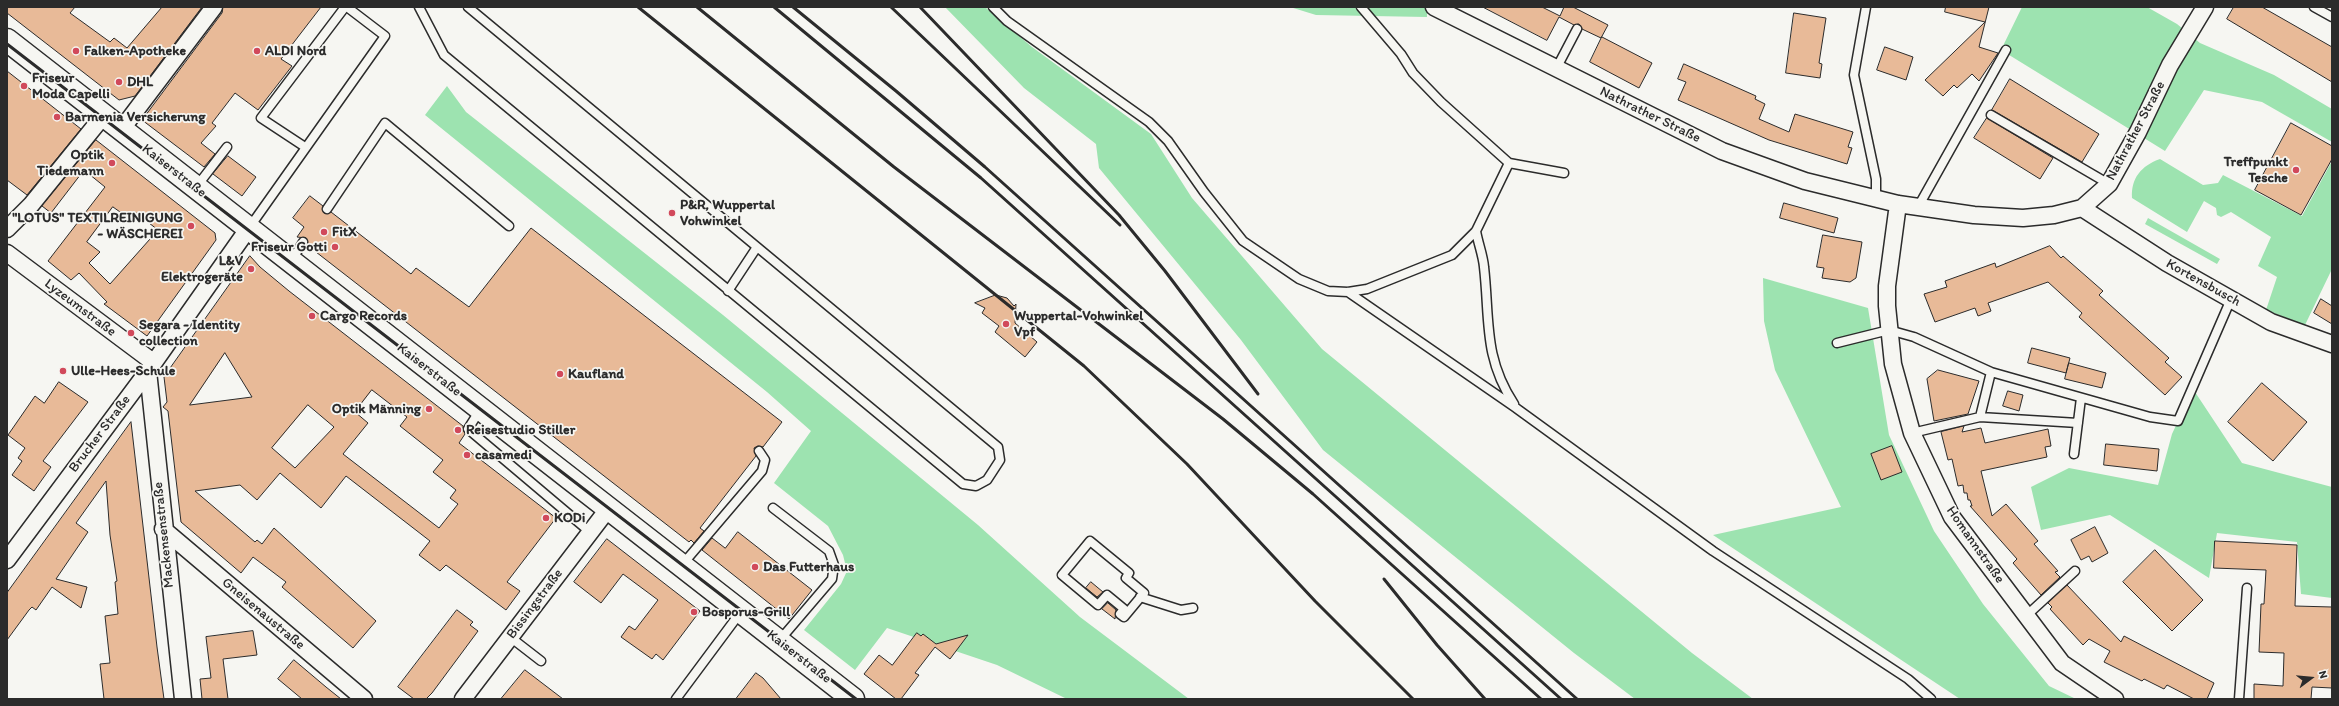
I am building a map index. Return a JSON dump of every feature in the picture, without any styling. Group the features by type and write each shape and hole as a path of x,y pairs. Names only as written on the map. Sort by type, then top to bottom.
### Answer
{"main road":[{"name":"Kaiserstraße","path":"7,40 480,410 853,699"}],"street":[{"path":"121,130 214,7"},
{"name":"Nathrather Straße","path":"1434,7 1722,151 1805,181 1898,204 1974,215 2023,218 2054,215 2082,208 2109,184 2138,132 2170,65 2205,7"},
{"path":"7,229 31,205 104,115"},
{"name":"Homannstraße","path":"1898,204 1887,286 1889,330 1894,364 1912,433 1952,517 2026,616 2062,663 2115,699"},
{"name":"Kortensbusch","path":"2082,208 2167,263 2271,322 2332,344"},
{"name":"Brucher Straße","path":"7,560 150,366 248,229"},
{"name":"Lyzeumstraße","path":"7,253 150,366"},
{"name":"Mackensenstraße","path":"150,366 163,529 183,699"},
{"name":"Bissingstraße","path":"463,699 608,508"},
{"name":"Gneisenaustraße","path":"163,529 364,699"}],"lane":[{"path":"248,229 385,36 346,7 261,118 305,147"},
{"path":"420,7 444,55 728,292 963,484 970,487 983,484 996,469 1000,460 998,447 468,7"},
{"path":"994,7 1007,21 1154,127 1168,141 1204,192 1243,241 1299,279 1328,291 1348,292 1367,289 1452,255 1476,231 1509,163"},
{"path":"1361,7 1401,54 1413,73 1441,102 1509,163 1564,173"},
{"path":"1866,7 1854,75 1876,179 1876,199"},
{"path":"2314,7 2332,17"},
{"path":"1556,69 1577,29"},
{"path":"1918,207 2006,50"},
{"path":"1991,116 2109,184"},
{"path":"327,209 385,123 509,226"},
{"path":"196,188 227,147"},
{"path":"1476,231 1484,266 1490,353 1504,389 1516,408"},
{"path":"291,262 303,242"},
{"path":"728,292 757,247"},
{"path":"1348,292 1516,408 1713,551 1908,679 1931,699"},
{"path":"1837,343 1889,330 1914,336 1991,372 2150,417 2178,421 2231,299"},
{"path":"1980,417 1991,372"},
{"path":"2074,454 2081,398"},
{"path":"480,410 468,429 590,532"},
{"path":"1912,433 1980,417 2078,423"},
{"path":"682,566 762,470 765,460 759,452"},
{"path":"773,508 829,551 834,565 832,579 779,642"},
{"path":"1090,541 1129,573 1126,578 1144,593 1140,597 1124,617 1120,614 1124,609 1107,595 1098,605 1062,575 1090,541"},
{"path":"2026,616 2075,571"},
{"path":"2239,699 2247,588"},
{"path":"1140,597 1181,610 1194,608"},
{"path":"676,699 741,612"},
{"path":"510,637 541,661"}],"green space":[{"path":"945,7 985,7 1032,47 1151,134 1192,198 1322,349 1692,653 1753,699 1635,699 1574,653 1323,450 1241,340 1099,168 1096,144 1024,88"},
{"path":"1290,7 1424,7 1427,8 1427,17 1316,15"},
{"path":"2022,7 2147,7 2177,24 2200,43 2274,75 2332,109 2332,142 2262,102 2204,90 2165,151 2001,50"},
{"path":"447,86 466,112 723,315 978,525 1080,617 1189,699 1067,699 997,665 887,628 855,670 804,630 841,584 847,571 843,555 828,526 774,483 811,431 767,392 425,115"},
{"path":"2160,159 2203,185 2218,183 2223,175 2302,216 2332,161 2332,269 2305,325 2266,310 2277,277 2258,266 2271,237 2231,212 2221,217 2217,215 2216,208 2204,201 2187,232 2132,198 2133,184 2138,174 2147,165"},
{"path":"2148,218 2220,259 2217,264 2145,224"},
{"path":"1763,278 1868,308 1889,435 1934,531 1983,604 2049,686 2076,699 1960,699 1713,535 1841,507 1775,370 1764,321"},
{"path":"2193,389 2242,463 2332,487 2332,598 2301,594 2297,542 2217,533 2209,578 2110,515 2041,530 2031,487 2069,468 2158,485 2172,434"}],"building":[{"path":"7,7 75,7 70,13 110,42 114,38 127,48 162,7 202,7 135,96 119,100 7,13"},
{"path":"223,7 321,7 281,59 292,66 258,110 235,93 212,123 216,126 201,143 215,154 204,167 142,120 222,13"},
{"path":"1483,7 1542,7 1560,16 1564,7 1573,7 1608,25 1601,38 1582,29 1579,24 1574,25 1559,17 1547,40"},
{"path":"1946,7 1989,7 1979,47 1998,53 1979,81 1972,74 1957,88 1954,85 1943,96 1925,80 1985,22 1945,12"},
{"path":"2234,7 2262,7 2332,47 2332,82 2227,19"},
{"path":"1794,13 1826,18 1819,63 1822,64 1820,78 1786,73"},
{"path":"1602,37 1652,63 1639,88 1590,62"},
{"path":"1885,47 1913,57 1906,80 1877,70"},
{"path":"1684,64 1756,96 1755,99 1765,104 1759,119 1789,132 1795,114 1853,132 1848,147 1852,148 1847,164 1769,140 1678,100 1686,82 1678,79"},
{"path":"7,71 81,129 27,195 7,180"},
{"path":"2010,79 2099,134 2082,162 1992,110"},
{"path":"1987,118 2053,158 2040,179 1974,138"},
{"name":"Treffpunkt Tesche","path":"2291,123 2332,146 2332,159 2301,215 2255,190"},
{"path":"96,140 215,233 216,240 147,336 104,304 107,302 79,273 71,280 48,261 105,187 84,170 51,213 42,206","holes":["113,207 130,219 135,212 158,230 110,284 89,263 100,252 87,242"]},
{"path":"228,156 256,177 242,196 213,174"},
{"path":"310,196 323,206 324,213 331,212 411,274 416,268 469,307 531,228 782,422 763,447 758,446 754,448 756,456 700,528 704,531 694,543 691,540 689,542 307,245 306,238 297,237 304,227 293,218"},
{"path":"1784,203 1838,218 1834,233 1780,218"},
{"path":"1823,235 1862,242 1856,278 1850,282 1822,278 1824,268 1817,267"},
{"path":"2050,246 2061,258 2063,256 2103,291 2099,295 2169,358 2165,362 2182,377 2165,395 2079,317 2082,313 2048,282 1988,303 1991,311 1978,316 1975,308 1935,322 1924,294 1947,287 1945,281 1995,263 1996,267"},
{"path":"250,256 260,267 289,291 463,426 465,434 459,443 556,518 507,582 520,591 506,610 446,565 440,571 419,555 430,541 346,476 321,508 280,473 257,500 240,485 195,491 255,542 257,540 262,544 274,528 376,621 353,648 282,587 286,582 253,557 241,573 181,522 168,411 163,407 167,402 164,377","holes":["225,353 252,397 190,405","372,390 407,417 400,426 443,460 433,472 456,490 450,498 458,504 439,528 343,454 368,423 355,412","308,405 334,427 295,468 272,448"]},
{"name":"Wuppertal-Vohwinkel Vpf","path":"996,295 1007,298 1014,306 1016,304 1015,323 1037,342 1025,357 995,332 999,326 982,313 985,308 975,303"},
{"path":"2321,299 2332,306 2332,324 2314,313"},
{"path":"2032,348 2070,358 2066,373 2028,363"},
{"path":"2069,363 2106,373 2102,388 2065,379"},
{"path":"1938,370 1979,381 1968,414 1934,421 1927,379"},
{"path":"59,382 88,402 43,461 51,467 34,491 12,475 22,461 18,458 25,448 8,435 35,396 44,403"},
{"path":"2262,383 2307,422 2273,461 2228,422"},
{"path":"2008,391 2023,395 2019,411 2003,406"},
{"path":"131,422 164,699 104,699 100,664 110,663 105,616 118,614 115,582 117,581 110,535 106,481 76,523 88,532 56,579 87,587 81,608 52,587 36,610 32,607 29,610 7,640 7,593"},
{"path":"1964,426 1962,432 1981,428 1985,443 2048,429 2051,446 2045,447 2047,457 1981,471 1992,516 2006,504 2038,541 2034,544 2058,571 2055,572 2060,577 2041,595 2013,563 2017,559 1970,506 1972,506 1970,500 1968,500 1967,493 1964,493 1963,485 1958,486 1952,459 1948,460 1941,432"},
{"path":"2106,444 2159,449 2157,471 2104,465"},
{"path":"1892,446 1902,472 1881,480 1871,454"},
{"path":"2095,527 2108,553 2092,562 2089,556 2081,560 2071,540"},
{"path":"738,532 812,590 789,619 702,550 712,538 725,548"},
{"path":"607,539 700,611 663,660 656,654 652,659 621,637 629,626 635,630 658,600 623,574 601,603 574,582"},
{"path":"2215,541 2297,545 2295,606 2332,607 2332,688 2312,687 2311,699 2254,699 2254,684 2283,686 2284,653 2259,652 2261,604 2264,604 2266,570 2214,568"},
{"path":"2155,550 2203,600 2172,631 2123,582"},
{"path":"1091,582 1103,592 1097,597 1086,588"},
{"path":"2067,585 2121,642 2124,636 2214,683 2207,699 2194,699 2167,685 2164,689 2144,679 2142,681 2104,662 2110,651 2089,639 2083,645 2050,609 2052,607 2048,603"},
{"path":"1108,603 1116,610 1115,619 1102,609"},
{"path":"457,610 473,622 470,625 478,631 432,693 426,699 414,699 398,687"},
{"path":"253,631 257,655 223,659 228,699 202,699 200,679 211,678 206,637"},
{"path":"917,633 921,636 923,634 936,644 968,635 950,659 935,647 915,673 919,675 901,699 896,699 864,674 879,655 892,665"},
{"path":"294,660 341,699 302,699 278,679"},
{"path":"525,670 563,699 501,699"},
{"path":"756,673 763,678 781,699 736,699"}],"railway":[{"path":"638,7 1084,366 1187,464 1315,601 1413,699"},
{"path":"697,7 894,167 1223,419 1313,494 1541,699"},
{"path":"774,7 981,178 1561,699"},
{"path":"793,7 896,91 985,167 1577,699"},
{"path":"891,7 1120,225"},
{"path":"920,7 1119,215 1165,271 1258,394"},
{"path":"7,44 856,699"},
{"path":"1384,579 1437,645 1485,699"}],"place":[{"name":"Falken-Apotheke","path":"76,51"},
{"name":"ALDI Nord","path":"257,51"},
{"name":"DHL","path":"119,82"},
{"name":"Friseur Moda Capelli","path":"24,86"},
{"name":"Barmenia Versicherung","path":"57,117"},
{"name":"Optik Tiedemann","path":"112,163"},
{"name":"Treffpunkt Tesche","path":"2296,170"},
{"name":"P&R, Wuppertal Vohwinkel","path":"672,213"},
{"name":"\"LOTUS\" TEXTILREINIGUNG - WÄSCHEREI","path":"191,226"},
{"name":"FitX","path":"324,232"},
{"name":"Friseur Gotti","path":"335,247"},
{"name":"L&V Elektrogeräte","path":"251,269"},
{"name":"Cargo Records","path":"312,316"},
{"name":"Wuppertal-Vohwinkel Vpf","path":"1006,324"},
{"name":"Segara - Identity collection","path":"131,333"},
{"name":"Ulle-Hees-Schule","path":"63,371"},
{"name":"Kaufland","path":"560,374"},
{"name":"Optik Männing","path":"429,409"},
{"name":"Reisestudio Stiller","path":"458,430"},
{"name":"casamedi","path":"467,455"},
{"name":"KODi","path":"546,518"},
{"name":"Das Futterhaus","path":"755,567"},
{"name":"Bosporus-Grill","path":"694,612"}]}
